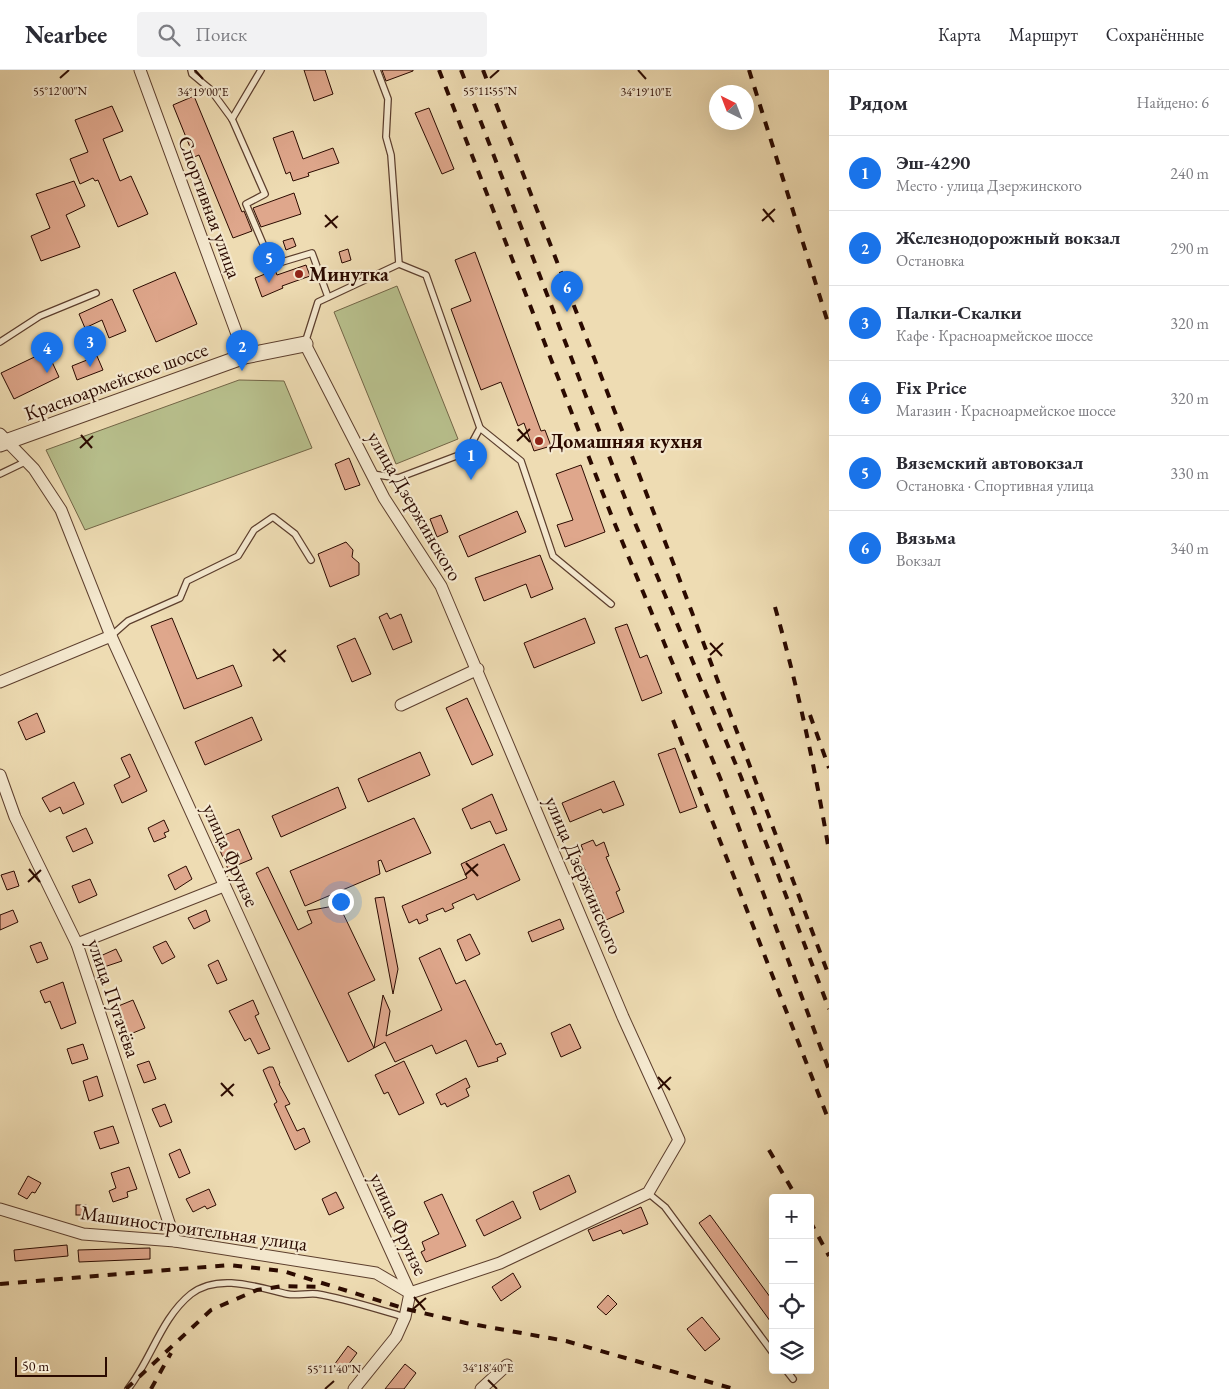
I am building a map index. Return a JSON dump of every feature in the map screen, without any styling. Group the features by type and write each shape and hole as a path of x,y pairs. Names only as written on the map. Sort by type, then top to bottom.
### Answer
{"street":[{"name":"Спортивная улица","path":"140,70 245,356"},
{"name":"Красноармейское шоссе","path":"2,440 245,356 305,344"},
{"name":"улица Дзержинского","path":"305,344 384,498 442,586 623,1017 679,1140 648,1193"},
{"name":"улица Фрунзе","path":"2,440 27,461 61,510 111,636 410,1293"},
{"path":"0,682 111,636"},
{"path":"401,705 478,668"},
{"name":"улица Пугачёва","path":"0,775 14,817 77,944 174,1241"},
{"path":"77,944 224,886"},
{"path":"354,1389 396,1337 405,1317 410,1293 500,1263 648,1193"},
{"name":"Машиностроительная улица","path":"0,1209 83,1234 174,1241 376,1273 410,1293"},
{"path":"481,1389 507,1365"}],"lane":[{"path":"190,70 192,74 210,89 232,118 265,194 246,204 272,265 312,253 328,297"},
{"path":"232,118 261,70"},
{"path":"377,70 388,99 386,137 391,155 399,264"},
{"path":"305,344 318,302 399,264 426,275 480,428 521,461 553,556 610,604"},
{"path":"0,342 40,316 96,293"},
{"path":"372,474 398,478 467,452 480,428"},
{"path":"0,474 27,461"},
{"path":"111,636 128,621 180,598 187,581 238,556 254,530 273,517 295,534 311,560"},
{"path":"648,1193 665,1207 769,1348"},
{"path":"128,1389 178,1307 192,1293 209,1285 230,1283 260,1287 289,1295 314,1294 346,1300 405,1317"},
{"path":"789,1374 793,1380"}],"green space":[{"path":"397,286 458,439 396,464 334,312"},
{"path":"239,380 284,381 312,448 85,530 46,450"}],"building":[{"path":"304,70 325,70 333,94 314,101"},
{"path":"382,70 413,70 413,71 386,81"},
{"path":"194,96 242,212 244,211 252,231 233,238 199,155 194,157 173,105"},
{"path":"112,106 123,131 103,139 120,181 131,176 148,214 118,227 98,180 95,181 93,178 80,184 70,159 88,152 75,120"},
{"path":"429,108 454,169 442,174 415,113"},
{"path":"293,131 303,159 333,148 339,163 308,173 309,176 293,181 290,172 286,174 273,138"},
{"path":"74,181 85,206 66,215 80,247 41,261 31,236 50,228 36,194"},
{"path":"294,193 301,214 261,227 253,208"},
{"path":"293,238 296,246 286,250 283,241"},
{"path":"348,249 351,260 342,263 339,252"},
{"path":"475,252 541,431 545,430 551,446 534,451 524,423 518,426 501,382 481,390 451,309 471,301 455,260"},
{"path":"306,265 310,276 282,286 283,288 262,297 255,278 275,270 277,275"},
{"path":"175,272 197,324 156,342 133,290"},
{"path":"112,299 126,331 109,338 102,320 85,328 79,314"},
{"path":"47,351 59,377 14,399 1,373"},
{"path":"97,356 103,370 77,380 72,366"},
{"path":"349,458 360,485 345,490 335,464"},
{"path":"581,465 605,532 565,547 557,525 573,520 556,474"},
{"path":"517,511 526,532 468,557 459,536"},
{"path":"441,515 448,532 437,537 430,519"},
{"path":"346,542 353,550 352,557 359,563 359,575 330,587 318,554"},
{"path":"540,555 553,589 531,598 526,584 484,601 475,578"},
{"path":"387,613 390,619 401,614 412,642 393,650 379,617"},
{"path":"172,618 197,679 233,665 242,686 184,709 151,626"},
{"path":"585,618 595,643 534,668 524,643"},
{"path":"627,624 640,658 647,655 662,693 642,701 615,628"},
{"path":"355,638 371,674 352,682 337,646"},
{"path":"467,698 493,755 472,765 446,708"},
{"path":"37,713 45,732 26,740 18,722"},
{"path":"252,717 262,740 205,765 195,742"},
{"path":"675,748 697,807 680,813 658,754"},
{"path":"420,752 430,775 368,802 358,779"},
{"path":"130,754 147,791 122,803 114,785 130,777 121,758"},
{"path":"614,781 624,805 603,813 601,809 570,822 562,803"},
{"path":"74,782 84,804 63,814 60,807 50,812 42,798"},
{"path":"338,787 346,808 281,837 272,816"},
{"path":"492,794 507,830 496,834 490,821 471,829 462,809"},
{"path":"414,818 431,853 386,872 381,860 378,861 380,874 305,906 290,871"},
{"path":"164,820 169,831 164,833 166,837 154,842 148,828"},
{"path":"86,828 93,843 73,852 66,837"},
{"path":"239,829 252,859 228,869 215,839"},
{"path":"593,840 596,846 604,842 609,856 606,857 620,890 616,892 624,912 606,920 583,865 578,867 574,859 580,857 578,852 583,850 581,845"},
{"path":"504,844 520,880 477,900 474,894 452,904 454,908 445,912 443,908 426,915 428,920 419,924 417,919 409,923 402,906 467,878 461,864"},
{"path":"186,866 192,879 175,890 168,875"},
{"path":"268,867 298,930 312,923 307,911 339,905 375,980 348,993 374,1048 348,1062 256,873"},
{"path":"14,871 19,886 7,890 1,875"},
{"path":"90,879 97,895 79,903 72,886"},
{"path":"384,897 398,969 393,994 375,898"},
{"path":"13,910 18,922 0,930 0,915"},
{"path":"206,910 210,921 194,929 188,918"},
{"path":"560,919 564,929 532,942 528,932"},
{"path":"470,934 480,954 466,961 457,940"},
{"path":"166,941 175,957 162,964 153,947"},
{"path":"41,942 48,959 37,963 30,946"},
{"path":"440,948 456,984 465,980 496,1045 501,1043 506,1054 497,1058 498,1061 478,1067 466,1040 436,1054 432,1045 395,1062 385,1042 374,1048 383,995 390,1011 386,1036 442,1010 419,958"},
{"path":"116,949 122,961 101,968 96,958"},
{"path":"218,960 227,980 217,984 208,965"},
{"path":"63,982 76,1023 61,1029 50,1001 45,1003 40,991"},
{"path":"133,1000 145,1028 128,1035 116,1007"},
{"path":"253,1000 259,1014 255,1016 270,1049 258,1054 250,1038 245,1041 229,1011"},
{"path":"570,1024 581,1048 561,1057 551,1033"},
{"path":"83,1044 88,1059 72,1064 67,1049"},
{"path":"149,1061 156,1079 144,1083 137,1065"},
{"path":"404,1061 424,1103 399,1115 388,1092 384,1094 375,1075"},
{"path":"273,1067 279,1084 290,1104 285,1106 297,1131 304,1128 310,1142 295,1150 274,1104 277,1102 263,1070"},
{"path":"97,1076 103,1096 89,1101 83,1081"},
{"path":"466,1078 470,1087 466,1089 469,1096 447,1107 445,1103 441,1105 436,1094"},
{"path":"165,1104 172,1122 160,1127 152,1109"},
{"path":"113,1126 119,1143 100,1149 94,1132"},
{"path":"180,1149 190,1173 179,1178 169,1154"},
{"path":"129,1167 137,1189 127,1192 128,1197 113,1202 109,1191 116,1188 111,1173"},
{"path":"569,1175 576,1192 540,1210 533,1192"},
{"path":"28,1176 41,1183 35,1193 32,1192 27,1199 18,1194"},
{"path":"209,1189 216,1205 207,1209 205,1206 193,1212 186,1199"},
{"path":"336,1192 344,1208 329,1215 322,1199"},
{"path":"442,1194 466,1246 426,1262 421,1252 425,1250 422,1242 439,1234 424,1202"},
{"path":"513,1201 521,1218 484,1236 476,1220"},
{"path":"76,1205 86,1205 86,1215 76,1215"},
{"path":"641,1207 648,1224 623,1234 621,1230 593,1241 588,1230"},
{"path":"710,1215 769,1296 769,1319 699,1223"},
{"path":"67,1245 68,1256 15,1261 14,1250"},
{"path":"150,1248 150,1259 79,1262 78,1250"},
{"path":"513,1273 521,1287 501,1301 492,1287"},
{"path":"608,1295 617,1304 606,1315 597,1307"},
{"path":"702,1317 720,1339 705,1351 687,1329"},
{"path":"348,1346 357,1353 343,1372 334,1365"},
{"path":"405,1364 416,1373 404,1389 385,1389"}],"railway":[{"path":"439,70 612,517 723,785 829,1070"},
{"path":"461,70 630,511 741,777 829,1009"},
{"path":"483,70 679,578 829,976"},
{"path":"749,70 829,326"},
{"path":"775,607 805,728 829,851"},
{"path":"810,715 829,768"},
{"path":"673,720 829,1121"},
{"path":"769,1150 795,1194"},
{"path":"814,1228 829,1256"},
{"path":"0,1284 229,1265 283,1271 406,1309 466,1323 566,1341 734,1389"},
{"path":"126,1389 211,1310 257,1290 283,1286 321,1287"},
{"path":"151,1389 171,1353"}],"place":[{"name":"Минутка","path":"299,274"},
{"name":"Вяземский автовокзал","path":"269,283"},
{"name":"Вязьма","path":"567,312"},
{"name":"Палки-Скалки","path":"90,367"},
{"name":"Железнодорожный вокзал","path":"242,371"},
{"name":"Fix Price","path":"47,373"},
{"name":"Домашняя кухня","path":"539,441"},
{"name":"Эш-4290","path":"471,480"}]}
